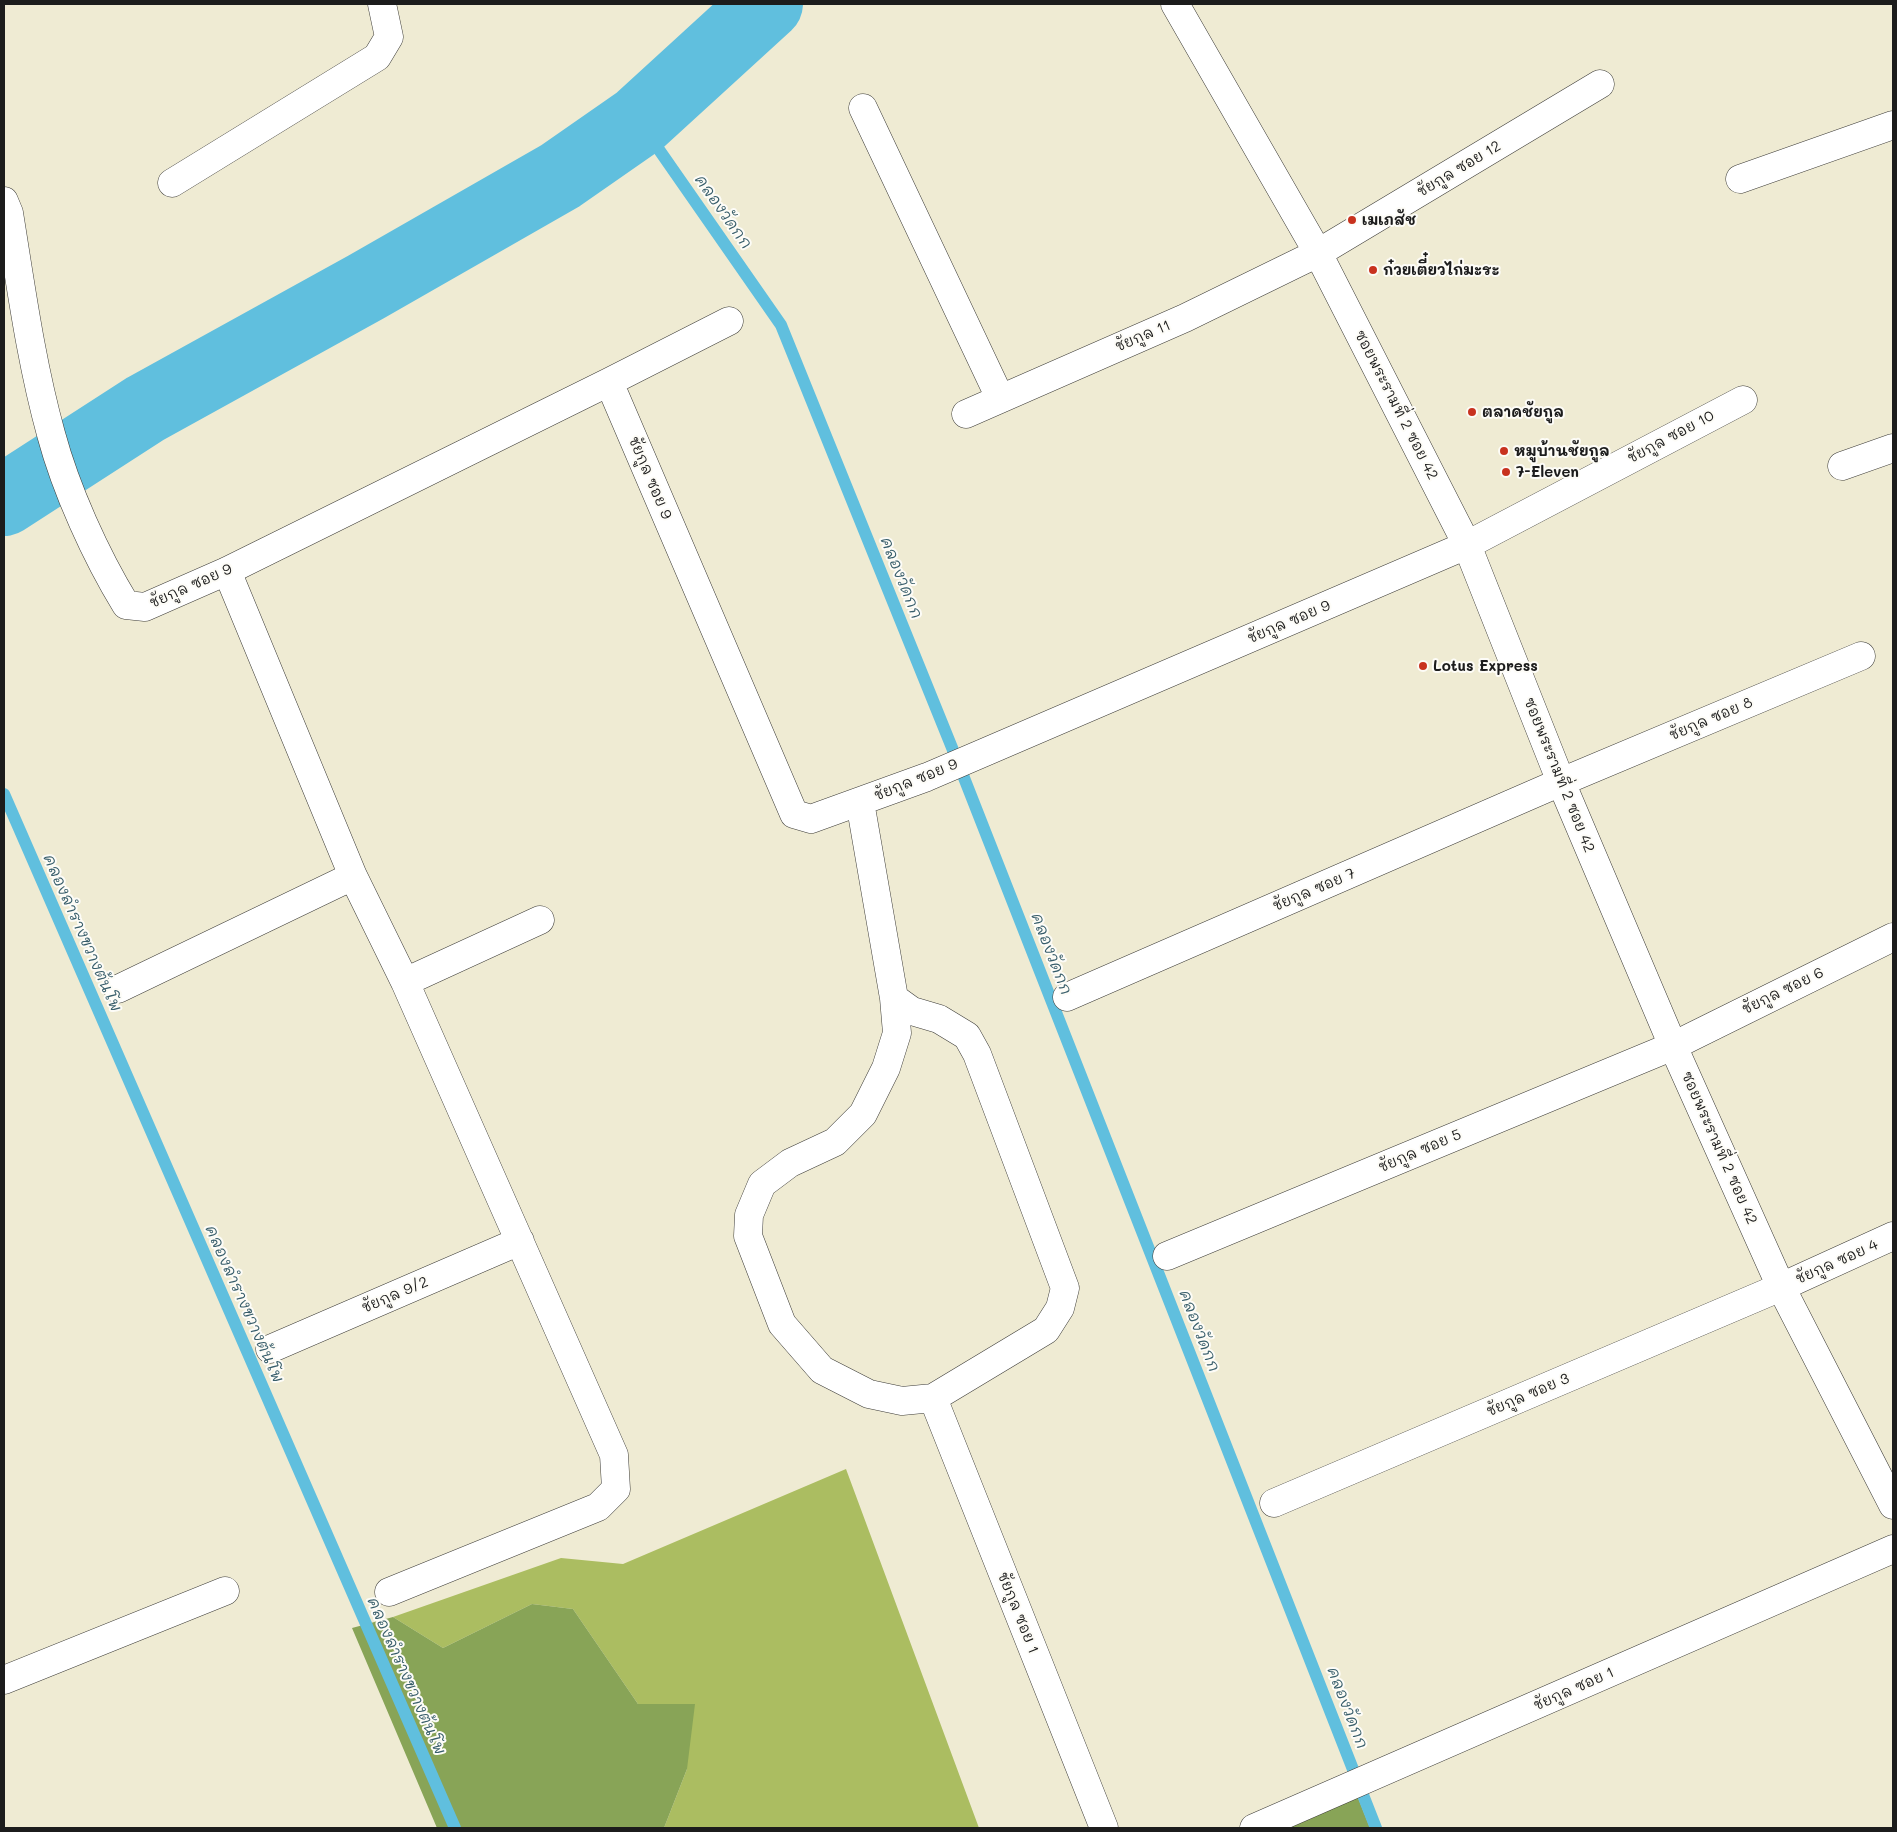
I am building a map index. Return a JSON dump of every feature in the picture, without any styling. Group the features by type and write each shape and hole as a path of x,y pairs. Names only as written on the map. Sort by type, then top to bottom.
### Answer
{"street":[{"path":"172,183 377,57 389,36 382,4"},
{"name":"ซอยพระรามที่ 2 ซอย 42","path":"1185,7 1318,253 1467,545 1561,782 1673,1046 1781,1287 1893,1505"},
{"name":"ชัยกูล ซอย 12","path":"1318,253 1600,84"},
{"path":"863,108 1000,398"},
{"path":"1740,179 1893,125"},
{"name":"ชัยกูล ซอย 9","path":"4,201 9,213 22,302 51,435 79,513 112,583 126,605 145,607 226,571 729,321"},
{"name":"ชัยกูล 11","path":"966,414 1185,318 1318,253"},
{"name":"ชัยกูล ซอย 9","path":"609,382 794,814 811,819 860,802 983,753 1467,545"},
{"name":"ชัยกูล ซอย 10","path":"1467,545 1743,400"},
{"path":"1842,466 1893,448"},
{"path":"226,571 353,876 405,982 614,1455 616,1489 598,1507 389,1592"},
{"name":"ชัยกูล ซอย 8","path":"1561,782 1861,656"},
{"name":"ชัยกูล ซอย 7","path":"1067,997 1561,782"},
{"path":"860,802 894,998 897,1033 886,1068 863,1114 834,1142 790,1163 762,1184 749,1215 748,1236 782,1324 822,1370 868,1394 902,1401 933,1398 1046,1330 1060,1308 1065,1288 977,1054 966,1036 938,1019 912,1011 894,998"},
{"path":"118,989 353,876"},
{"path":"405,982 540,920"},
{"name":"ชัยกูล ซอย 6","path":"1673,1046 1893,937"},
{"name":"ชัยกูล ซอย 5","path":"1167,1256 1673,1046"},
{"name":"ชัยกูล ซอย 4","path":"1781,1287 1893,1236"},
{"name":"ชัยกูล 9/2","path":"270,1349 520,1241"},
{"name":"ชัยกูล ซอย 3","path":"1274,1503 1781,1287"},
{"name":"ชัยกูล ซอย 1","path":"933,1398 1104,1828"},
{"name":"ชัยกูล ซอย 1","path":"1254,1828 1893,1549"},
{"path":"4,1680 225,1591"}],"green space":[{"path":"846,1469 979,1828 664,1828 687,1769 638,1704 573,1609 532,1604 443,1648 393,1617 561,1558 623,1564"},
{"path":"532,1604 573,1609 638,1704 695,1704 687,1769 664,1828 437,1828 352,1628 393,1617 443,1648"},
{"path":"1357,1795 1370,1828 1277,1828"}],"waterway":[{"path":"4,500 145,409 366,287 560,176 639,121 767,4"},
{"name":"คลองวัดกก","path":"639,121 781,325 959,765 1376,1828"},
{"name":"คลองลำรางขวางต้นโพ","path":"4,794 455,1828"}],"place":[{"name":"เมเภสัช","path":"1352,220"},
{"name":"ก๋วยเตี๋ยวไก่มะระ","path":"1373,270"},
{"name":"ตลาดชัยกูล","path":"1472,412"},
{"name":"หมูบ้านชัยกูล","path":"1504,451"},
{"name":"7-Eleven","path":"1506,472"},
{"name":"Lotus Express","path":"1423,666"}]}
